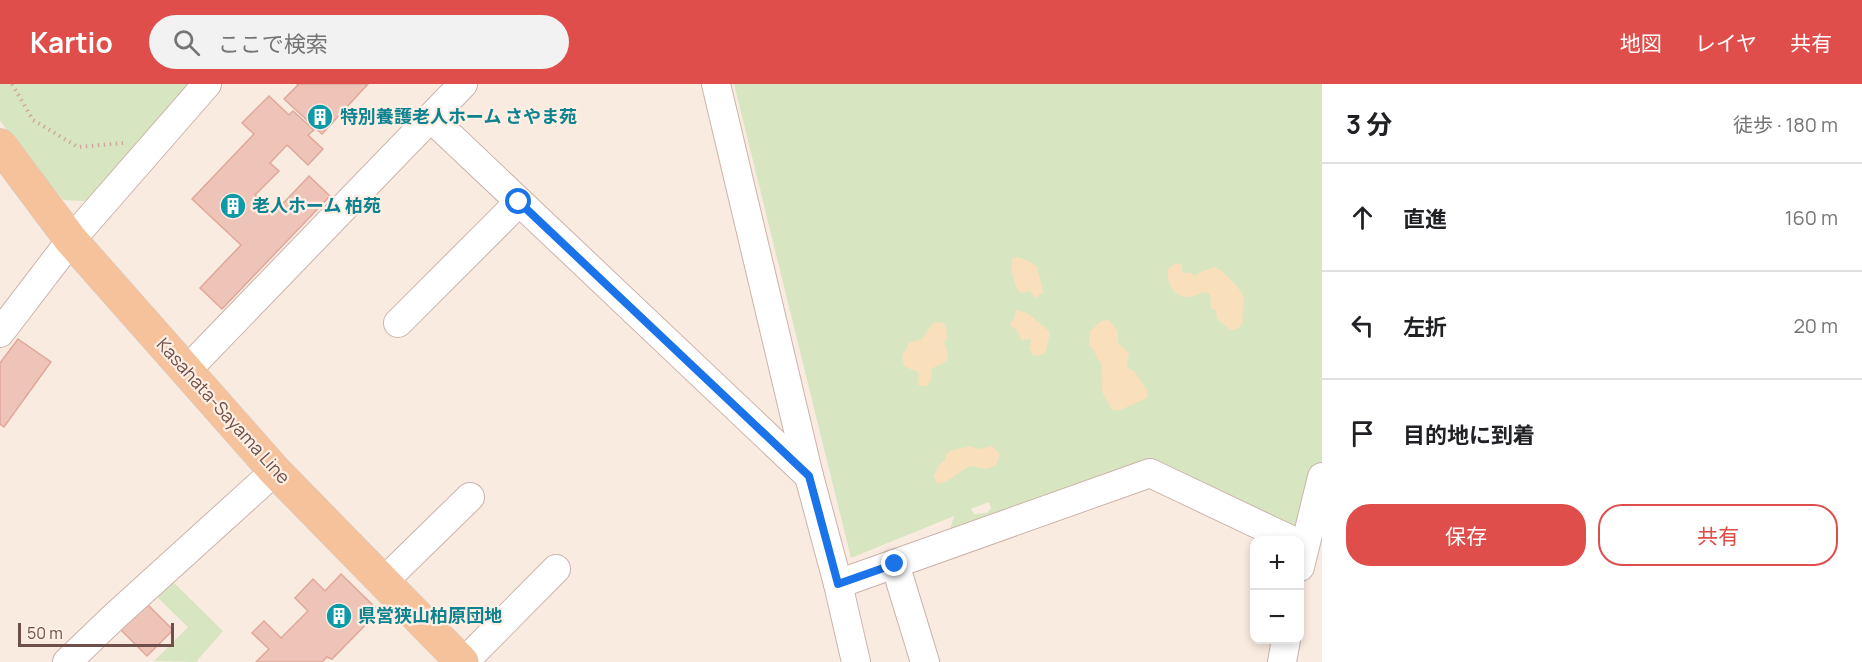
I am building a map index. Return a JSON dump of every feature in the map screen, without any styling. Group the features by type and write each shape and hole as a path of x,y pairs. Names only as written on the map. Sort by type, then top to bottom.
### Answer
{"main road":[{"name":"Kasahata-Sayama Line","path":"0,145 71,240 275,471 463,662"}],"street":[{"path":"0,333 71,240 207,84"},
{"path":"186,371 463,84"},
{"path":"716,84 809,476 856,662"},
{"path":"431,118 809,476"},
{"path":"398,323 519,202"},
{"path":"67,662 275,471"},
{"path":"838,584 1150,473 1274,536"},
{"path":"1304,547 1322,477"},
{"path":"383,582 470,497"},
{"path":"895,564 925,662"},
{"path":"463,662 556,569"},
{"path":"1282,662 1285,644"}],"path":[{"path":"12,84 33,120 78,147 124,143"}],"green space":[{"path":"0,84 202,84 96,193 84,201 63,200 0,121"},
{"path":"734,84 1322,84 1322,537 1299,536 1175,474 950,530 954,516 851,558","holes":["989,502 991,508 987,513 974,514 971,509"]},
{"path":"174,583 223,631 196,662 154,661 188,627 152,592"}],"sand":[{"path":"1017,257 1037,267 1043,292 1035,298 1030,291 1022,293 1017,290 1011,266 1013,258"},
{"path":"1175,263 1182,265 1184,273 1191,273 1194,276 1215,267 1233,282 1241,292 1244,301 1243,321 1238,329 1231,330 1217,319 1216,311 1211,308 1210,294 1202,292 1188,297 1177,294 1172,289 1169,284 1168,269"},
{"path":"1016,310 1027,313 1050,332 1046,352 1039,356 1033,355 1029,348 1030,339 1022,340 1015,328 1011,327 1010,323 1013,321"},
{"path":"1109,320 1118,331 1118,343 1129,353 1128,368 1134,371 1148,392 1147,398 1120,410 1112,410 1102,392 1101,363 1089,345 1089,332 1101,321"},
{"path":"942,322 946,326 947,338 944,343 948,353 947,359 932,368 931,381 926,386 920,386 917,384 919,373 904,366 902,356 909,343 922,339 933,323"},
{"path":"970,446 978,449 992,446 1000,454 996,465 987,469 970,466 950,479 937,484 934,476 939,465 945,460 946,454"}],"building":[{"name":"特別養護老人ホーム さやま苑","path":"297,84 368,84 322,134 284,99"},
{"name":"老人ホーム 柏苑","path":"269,96 289,115 293,111 314,130 308,135 323,149 308,165 287,145 270,163 279,171 255,195 274,213 309,176 330,196 222,309 200,288 241,245 192,199 254,134 242,123"},
{"path":"18,339 51,362 4,427 0,424 0,363"},
{"name":"県営狭山柏原団地","path":"341,574 379,611 332,659 327,657 322,662 256,662 269,649 252,633 264,621 281,638 308,611 295,598 313,579 325,591"},
{"path":"145,602 173,630 147,656 119,628"}],"place":[{"name":"特別養護老人ホーム さやま苑","path":"320,117"},
{"name":"老人ホーム 柏苑","path":"233,206"},
{"name":"県営狭山柏原団地","path":"339,616"}],"route":[{"path":"519,202 809,476 838,584 895,564"}]}
